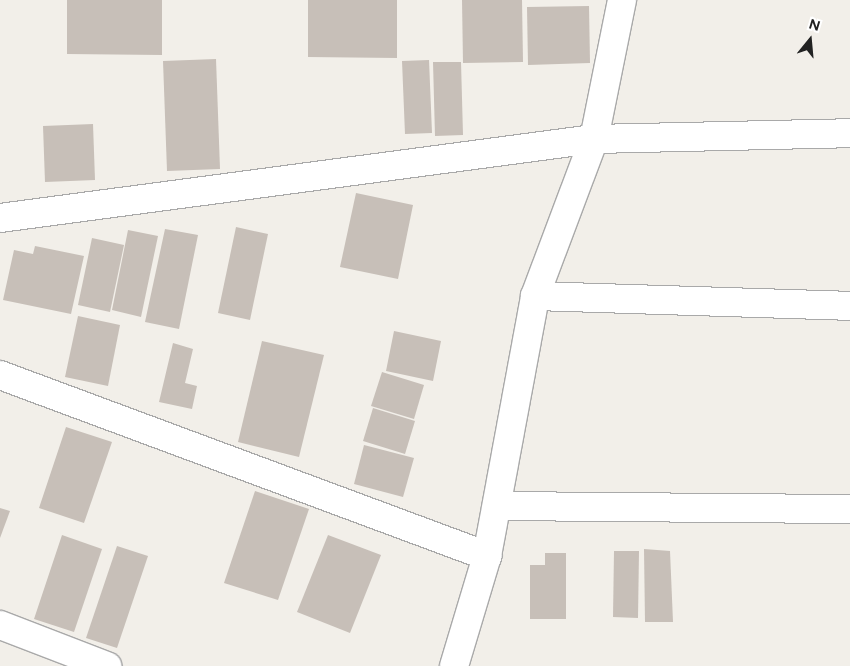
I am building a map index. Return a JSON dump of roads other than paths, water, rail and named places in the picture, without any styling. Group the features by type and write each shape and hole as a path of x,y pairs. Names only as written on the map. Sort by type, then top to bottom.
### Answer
{"street":[{"path":"454,666 487,556 498,506 535,296 594,140 622,0"},
{"path":"0,218 594,140 850,133"},
{"path":"535,296 850,306"},
{"path":"0,375 487,556"},
{"path":"498,506 850,509"},
{"path":"0,626 106,666"}]}
